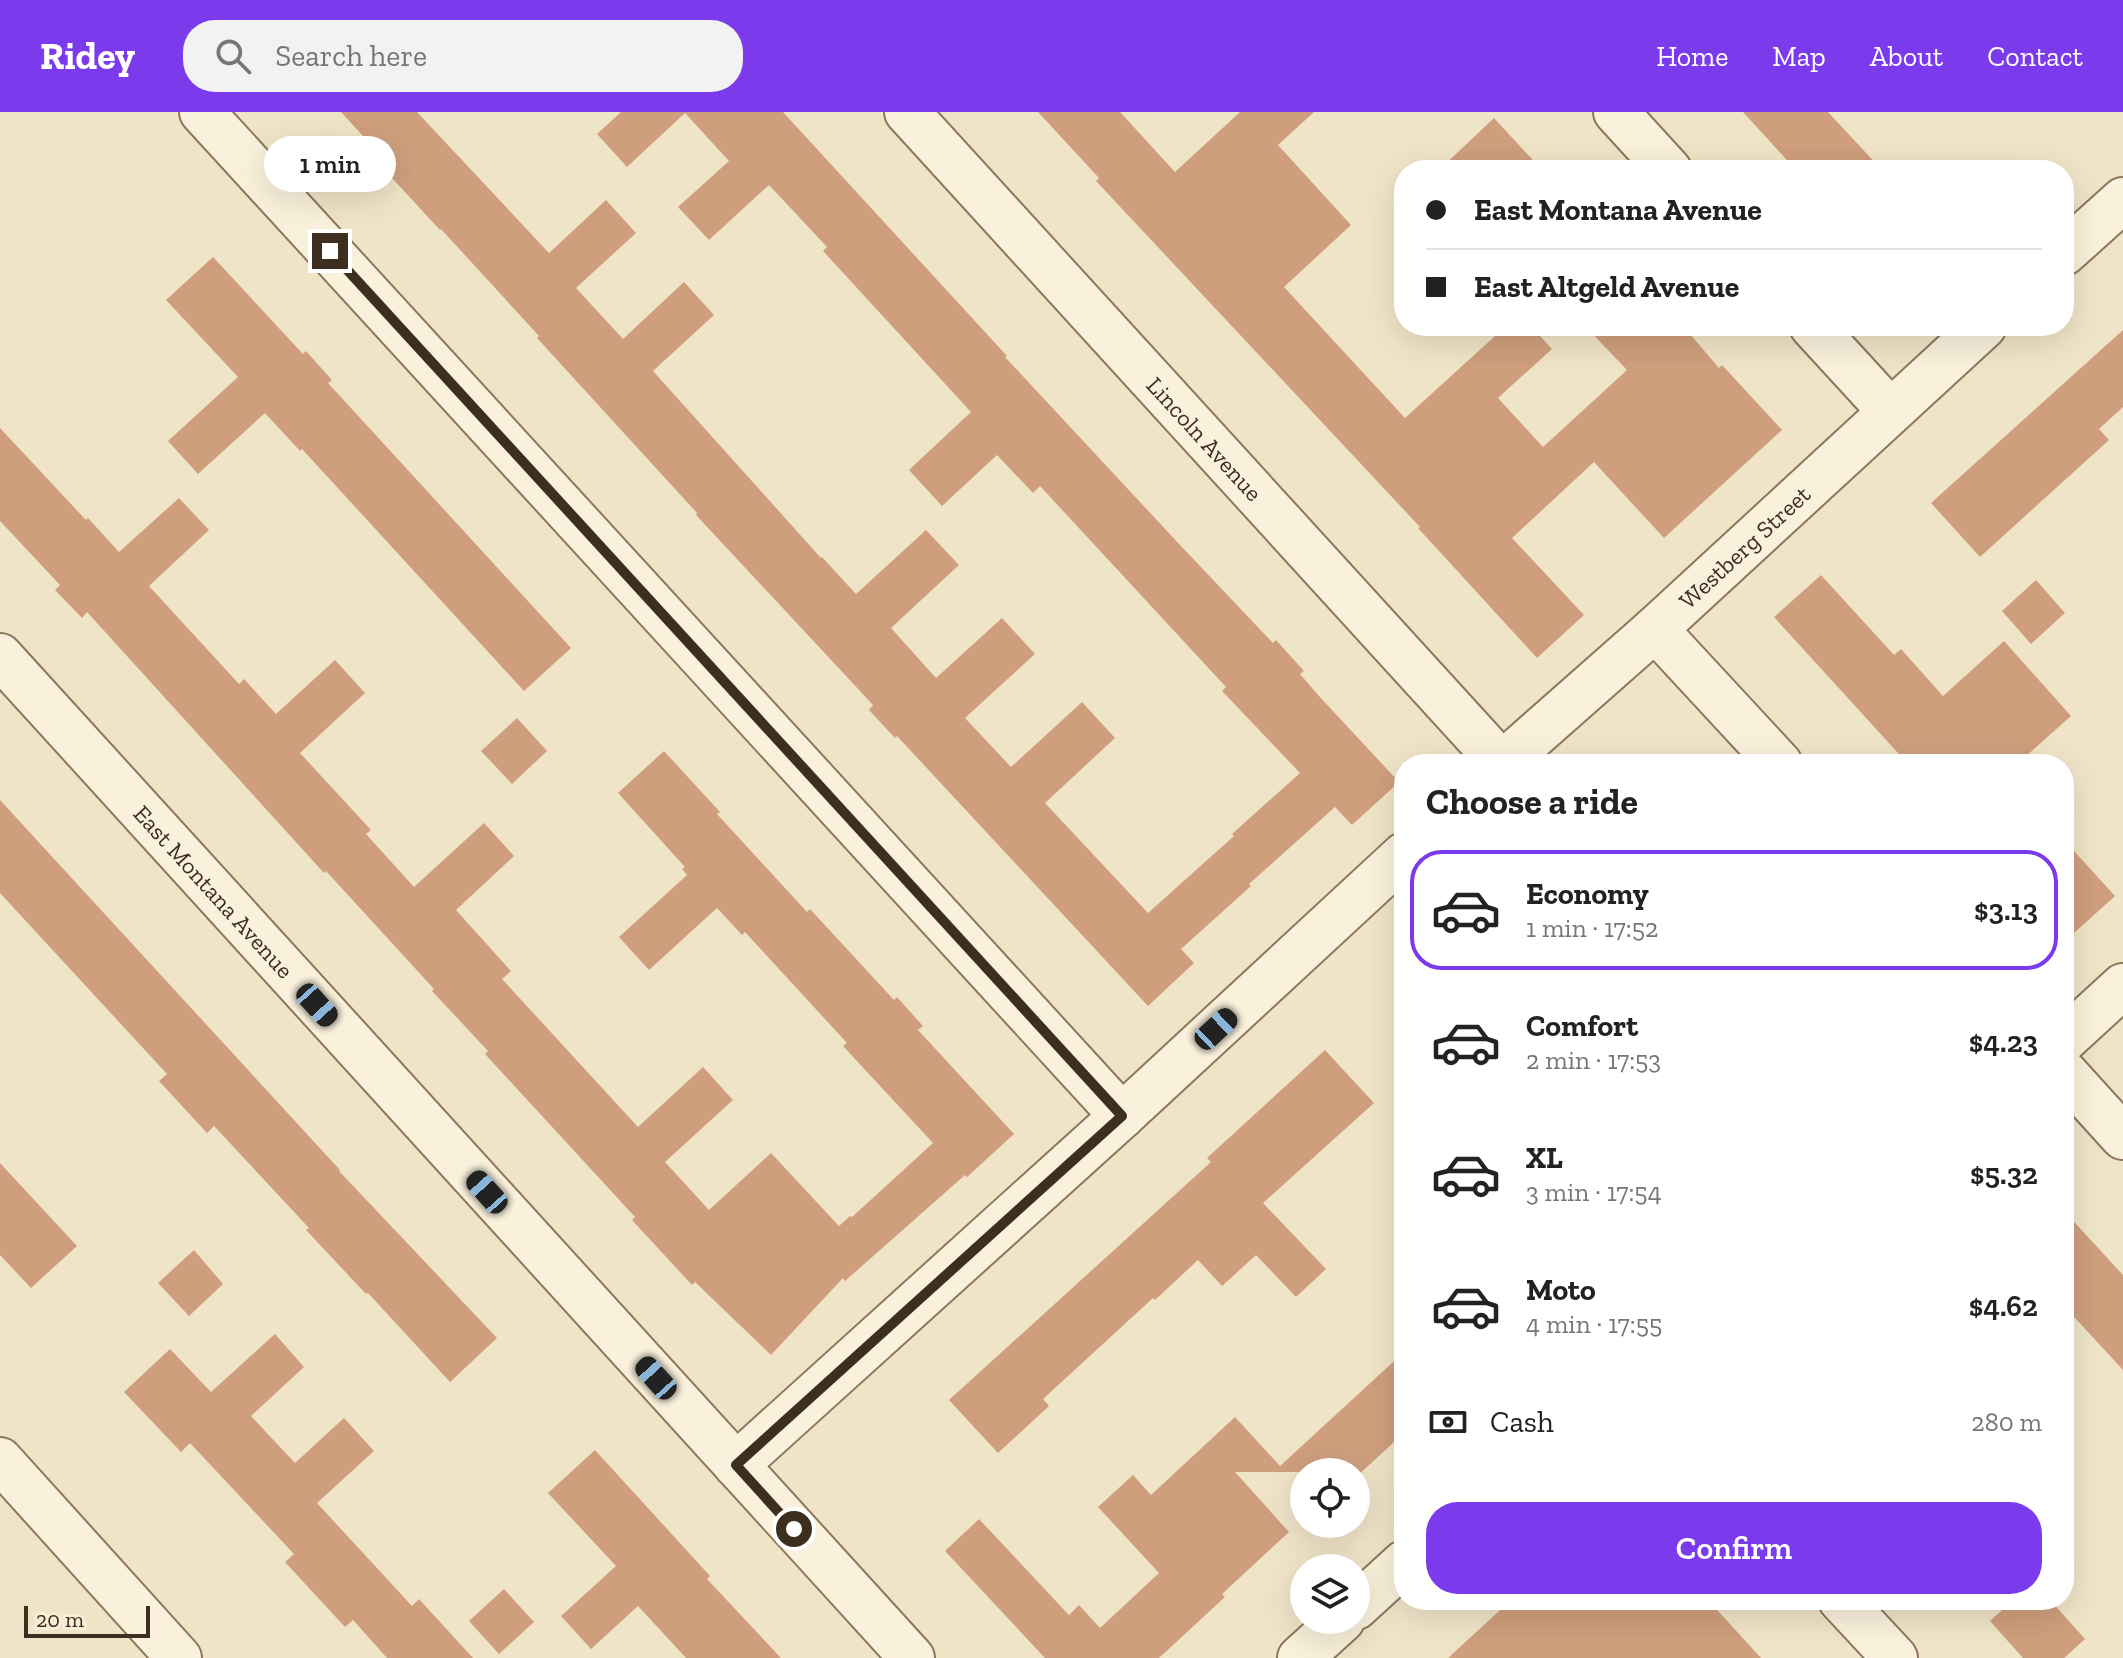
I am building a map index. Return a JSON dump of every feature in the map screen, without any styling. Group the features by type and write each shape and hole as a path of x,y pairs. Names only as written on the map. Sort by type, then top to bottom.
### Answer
{"street":[{"path":"202,112 1122,1116"},
{"name":"Lincoln Avenue","path":"907,112 1493,754"},
{"path":"1616,112 1660,160"},
{"path":"2074,244 2123,200"},
{"path":"1821,336 1890,411"},
{"name":"Westberg Street","path":"1513,754 1655,629 1973,336"},
{"path":"1655,629 1771,754"},
{"name":"East Montana Avenue","path":"0,656 912,1658"},
{"path":"736,1465 1122,1116 1394,864"},
{"path":"2074,1031 2123,986"},
{"path":"2074,1083 2123,1137"},
{"path":"0,1460 179,1658"},
{"path":"1370,1594 1394,1572"},
{"path":"1850,1610 1895,1658"},
{"path":"1300,1658 1327,1634"}],"building":[{"path":"341,112 417,112 549,253 606,200 636,233 576,288 623,339 684,282 714,315 653,371 821,558 856,594 926,530 959,565 891,628 936,678 1002,618 1035,654 965,718 1011,767 1082,702 1115,738 1045,803 1148,913 1300,773 1222,691 1226,687 1040,486 1033,493 997,455 942,506 909,470 971,412 823,251 827,247 769,185 709,240 678,207 729,161 685,113 627,167 597,134 621,112 783,112 1181,546 1273,643 1276,640 1304,671 1300,674 1319,696 1394,777 1394,787 1352,825 1335,807 1181,949 1194,963 1148,1006 897,736 895,738 869,710 873,705 696,515 537,338 539,336 380,165 385,160"},
{"path":"1038,112 1120,112 1175,172 1240,112 1314,112 1278,145 1351,225 1284,287 1405,418 1495,336 1540,336 1552,349 1498,398 1543,447 1627,370 1595,336 1692,336 1719,368 1722,365 1782,430 1664,538 1594,462 1512,538 1584,615 1537,658 1420,527 1096,181 1099,178"},
{"path":"1743,112 1828,112 1873,160 1787,160"},
{"path":"1494,118 1533,160 1450,160"},
{"path":"213,257 303,354 306,351 332,380 328,383 571,648 524,691 302,449 300,451 265,413 198,474 168,441 238,377 166,300"},
{"path":"2123,330 2123,407 2099,429 2109,440 1980,557 1931,503"},
{"path":"0,428 119,552 179,498 209,530 149,586 239,684 244,679 276,714 335,660 365,693 300,753 371,830 366,834 414,887 484,823 514,856 456,910 511,971 502,979 638,1127 703,1067 733,1100 665,1162 709,1210 771,1153 839,1226 933,1143 843,1046 847,1043 745,932 742,935 717,908 649,970 619,937 687,875 682,869 685,867 618,793 664,751 807,912 810,909 894,1000 897,997 923,1026 918,1030 1014,1134 845,1281 843,1278 771,1355 695,1282 692,1285 632,1220 635,1217 485,1054 488,1051 432,991 434,989 326,871 324,873 87,612 82,618 55,590 60,585 0,521"},
{"path":"1821,575 1894,655 1901,649 1943,696 2004,641 2071,716 2028,754 1899,754 1774,617"},
{"path":"2036,580 2065,613 2031,644 2002,611"},
{"path":"517,718 547,751 512,784 481,751"},
{"path":"0,800 339,1171 497,1338 450,1382 306,1230 309,1228 214,1126 207,1133 159,1081 167,1074 0,893"},
{"path":"2074,851 2115,896 2074,933"},
{"path":"1325,1050 1374,1103 1263,1203 1326,1269 1296,1297 1256,1255 1222,1286 1198,1260 1043,1399 1049,1406 998,1453 949,1400 1211,1162 1207,1158"},
{"path":"0,1163 77,1246 31,1288 0,1255"},
{"path":"2074,1222 2123,1275 2123,1370 2074,1317"},
{"path":"194,1250 223,1284 189,1316 158,1283"},
{"path":"275,1334 304,1367 251,1416 295,1463 344,1418 374,1451 317,1503 412,1606 419,1599 473,1658 387,1658 353,1620 345,1627 285,1562 294,1554 190,1443 181,1452 124,1392 170,1349 211,1392"},
{"path":"1394,1361 1394,1442 1370,1464 1370,1458 1290,1458 1290,1472 1235,1472 1289,1532 1159,1658 1045,1658 945,1551 979,1519 1069,1615 1079,1605 1100,1628 1159,1573 1098,1507 1133,1475 1151,1495 1235,1417 1280,1466"},
{"path":"595,1450 710,1576 707,1579 781,1658 686,1658 638,1606 591,1649 561,1616 616,1566 548,1493"},
{"path":"504,1589 534,1622 499,1654 469,1621"},
{"path":"1500,1610 1717,1610 1761,1658 1448,1658"},
{"path":"2002,1610 2059,1610 2085,1639 2064,1658 2023,1658 1990,1621"}],"route":[{"path":"330,251 1122,1116 736,1465 794,1529"}]}
